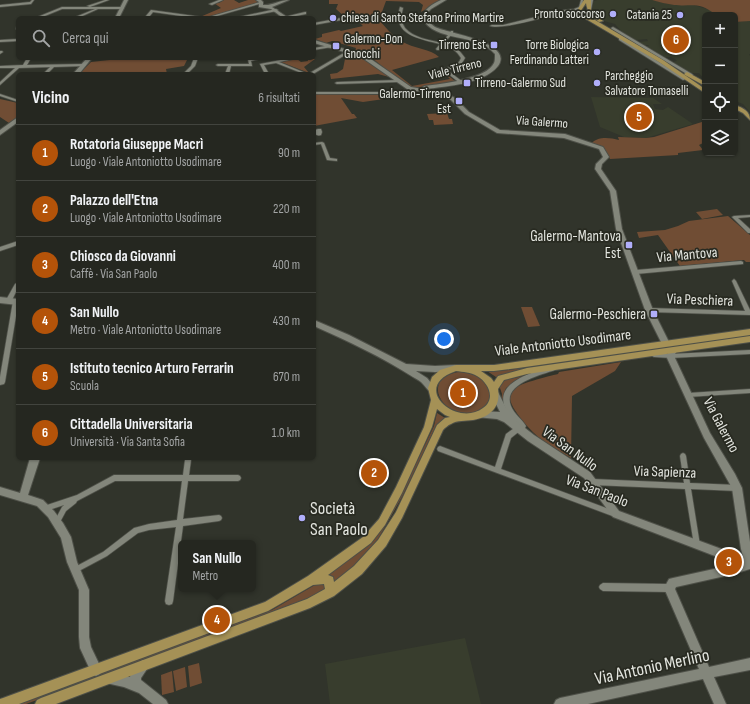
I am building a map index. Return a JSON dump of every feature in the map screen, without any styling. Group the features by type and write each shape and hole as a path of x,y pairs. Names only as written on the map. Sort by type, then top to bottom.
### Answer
{"main road":[{"path":"118,16 126,0"},
{"path":"262,3 281,0"},
{"path":"262,3 287,0"},
{"path":"426,18 427,11 444,0"},
{"path":"426,18 431,10 448,0"},
{"path":"581,9 587,0"},
{"path":"587,0 588,9 594,16 701,88"},
{"path":"271,2 285,16"},
{"path":"262,3 285,16"},
{"path":"581,9 588,9"},
{"path":"581,9 598,25 613,30 702,83"},
{"name":"Viale Tirreno","path":"426,18 426,23 431,27 471,38 486,44 498,57 496,66 489,72 476,78 429,89"},
{"name":"Via Galermo","path":"316,42 350,51 371,60 400,83 411,88 419,90 429,89 443,94 453,100 467,113 499,132 565,136 601,148 606,157 599,164 598,169 612,191 618,229 636,272 649,310 670,350 688,395 707,435 732,476 737,488 747,564"},
{"path":"78,72 88,60"},
{"name":"Viale Tirreno","path":"411,88 437,90 460,82"},
{"path":"443,94 443,90 452,85"},
{"path":"738,105 750,114"},
{"path":"738,109 750,118"},
{"path":"0,133 16,121"},
{"path":"0,300 14,301"},
{"path":"316,324 343,335 402,366 424,380 432,389"},
{"path":"670,350 750,332"},
{"path":"670,350 750,339"},
{"name":"Viale Antoniotto Usodimare","path":"494,391 498,380 506,376 557,366 670,350"},
{"name":"Viale Antoniotto Usodimare","path":"460,368 494,368 670,350"},
{"path":"402,366 472,369 484,375 503,410 521,427"},
{"path":"3,704 268,606 312,580 367,540 382,522 399,490 428,427 435,401 432,389 433,383 439,375 445,371 460,368"},
{"path":"479,415 491,406 494,391"},
{"path":"435,401 446,412 463,417"},
{"path":"41,704 310,603 330,592 358,570 382,543 399,515 440,428 448,421 479,415 503,417 521,427"},
{"name":"Via San Nullo","path":"521,427 540,444 587,474 616,514"},
{"path":"24,497 34,460"},
{"path":"0,491 40,503 51,515 66,537 75,570 85,596 84,631 86,648 96,670"},
{"name":"Via San Paolo","path":"616,514 747,564"},
{"path":"720,704 669,588 673,583 734,569 747,564"},
{"path":"312,580 324,578 328,581 330,592"},
{"name":"Via Antonio Merlino","path":"560,704 590,701 750,664"},
{"path":"140,688 136,683 135,678 137,672 144,665"},
{"path":"108,679 124,681 140,688 162,704"}],"street":[{"path":"0,6 31,3 33,0"},
{"path":"85,8 108,0"},
{"path":"211,4 222,0"},
{"path":"492,26 503,26 551,13 581,9 582,0"},
{"path":"588,9 592,0"},
{"path":"214,16 262,3"},
{"path":"217,16 262,3"},
{"path":"42,16 62,8 122,8"},
{"path":"80,16 100,8"},
{"path":"401,8 399,18 402,26 411,33 423,39 456,49 463,56 459,65 444,69 460,82"},
{"path":"247,16 276,10"},
{"path":"148,16 152,11 188,16"},
{"path":"291,16 305,13"},
{"path":"316,24 346,18"},
{"path":"399,18 426,18"},
{"path":"598,25 701,88"},
{"path":"438,49 452,33"},
{"path":"0,41 16,40"},
{"path":"316,49 331,46"},
{"path":"313,72 350,51"},
{"path":"24,67 28,60"},
{"path":"187,72 193,66 195,60"},
{"path":"191,72 197,66 199,60"},
{"path":"249,60 251,65"},
{"path":"218,65 251,65 286,60"},
{"path":"276,62 302,72"},
{"path":"262,64 266,72"},
{"path":"0,68 84,65"},
{"path":"228,72 230,65"},
{"path":"47,72 53,66"},
{"path":"0,84 18,67"},
{"path":"337,83 400,83 403,89 398,91"},
{"path":"316,92 380,93 419,90"},
{"path":"0,95 16,100"},
{"path":"319,134 328,159 336,160"},
{"path":"316,144 322,143"},
{"path":"750,216 734,217 750,232"},
{"path":"0,249 16,244"},
{"name":"Via Mantova","path":"636,272 741,263"},
{"path":"734,281 749,313"},
{"path":"0,383 2,382 14,301"},
{"name":"Via Peschiera","path":"649,310 749,313"},
{"path":"670,350 750,352"},
{"path":"497,470 508,436 521,427 507,404 507,390 512,385 557,366"},
{"path":"688,395 750,391"},
{"name":"Via San Paolo","path":"440,449 616,514"},
{"path":"683,456 697,545"},
{"path":"169,602 188,460"},
{"path":"51,515 79,497 114,478 238,478"},
{"name":"Via Sapienza","path":"593,482 737,488"},
{"path":"51,515 79,497"},
{"path":"75,570 106,554 136,530 219,518"},
{"path":"603,587 669,588"}],"shaded area":[{"path":"224,0 234,0 239,3 248,0 256,0 258,2 256,4 211,16 202,16 221,8 214,3 219,3"},
{"path":"329,0 441,0 421,12 423,5 419,2 386,1 379,20 399,40 411,46 432,52 439,57 392,70 412,86 450,79 442,71 455,81 412,87 394,76 372,58 355,51 356,48 332,41 326,43 316,39 322,37 322,34 363,26 357,20 355,15 345,17 336,9 338,4 329,4"},
{"path":"652,0 674,5 691,4 710,10 712,12 702,12 702,76 699,73 690,73 673,62 677,61 675,59 665,57 646,46 649,46 648,45 644,45 639,42 648,41 647,39 636,40 622,32 615,24 604,21 592,8 594,1"},
{"path":"652,0 750,0 750,21 738,22 738,12 712,12 700,6 663,3"},
{"path":"750,21 750,112 743,104 738,102 738,22"},
{"path":"351,53 369,61 389,77 378,74 331,79 330,74 337,73 343,69 345,59"},
{"path":"110,60 187,60 184,66 166,69 167,72 81,72 91,62"},
{"path":"292,60 298,60 301,62 314,60 304,67 308,72 281,62"},
{"path":"316,94 382,95 384,99 363,102 341,98 352,114 354,114 357,118 316,126"},
{"path":"591,97 653,98 662,104 653,104 655,109 663,110 668,107 693,124 646,138 624,137 600,127"},
{"path":"0,99 16,103 16,118 9,123 0,117"},
{"path":"447,113 449,119 452,119 453,124 434,125 433,120 429,120 427,114"},
{"path":"702,122 702,144 699,145 702,150 678,153 678,155 610,159 603,148 592,143 601,138 619,140 618,137 654,137"},
{"path":"717,209 723,215 702,219 696,212"},
{"path":"728,216 750,235 750,262 746,262 744,260 680,266 658,235 639,238 637,232 665,230 689,221"},
{"path":"521,307 532,307 540,326 528,327"},
{"path":"750,335 528,368 496,377 487,371 508,370"},
{"path":"621,362 615,371 572,396 571,458 537,436 520,417 511,403 511,391 514,388 526,383 558,374 559,372"},
{"path":"458,372 468,373 479,377 487,384 490,397 487,404 480,410 468,414 457,412 448,407 441,400 438,392 439,383 446,376"},
{"path":"528,375 506,388 503,398 506,408 501,402 502,394 499,385 504,380"},
{"path":"437,413 445,418 436,427 402,497 374,546 354,568 334,584 333,578 326,575 369,544 376,537 400,496 434,426"},
{"path":"320,582 325,583 325,590 314,597 26,704 18,704 272,610"},
{"path":"465,638 481,704 330,704 325,664"},
{"path":"199,663 202,683 190,687 188,666"},
{"path":"185,667 187,687 176,691 173,671"},
{"path":"172,671 174,692 162,695 161,675"}],"place":[{"name":"Pronto soccorso","path":"613,14"},
{"name":"Catania 25","path":"680,15"},
{"name":"chiesa di Santo Stefano Primo Martire","path":"333,18"},
{"name":"Cittadella Universitaria","path":"676,40"},
{"name":"Tirreno Est","path":"494,45"},
{"name":"Galermo-Don Gnocchi","path":"336,46"},
{"name":"Torre Biologica Ferdinando Latteri","path":"597,52"},
{"name":"Tirreno-Galermo Sud","path":"467,83"},
{"name":"Parcheggio Salvatore Tomaselli","path":"597,83"},
{"name":"Galermo-Tirreno Est","path":"459,101"},
{"name":"Istituto tecnico Arturo Ferrarin","path":"639,117"},
{"name":"Galermo-Mantova Est","path":"629,245"},
{"name":"Galermo-Peschiera","path":"654,314"},
{"name":"Rotatoria Giuseppe Macrì","path":"463,393"},
{"name":"Palazzo dell'Etna","path":"374,473"},
{"name":"Società San Paolo","path":"302,518"},
{"name":"Chiosco da Giovanni","path":"729,562"},
{"name":"San Nullo","path":"217,620"}]}
